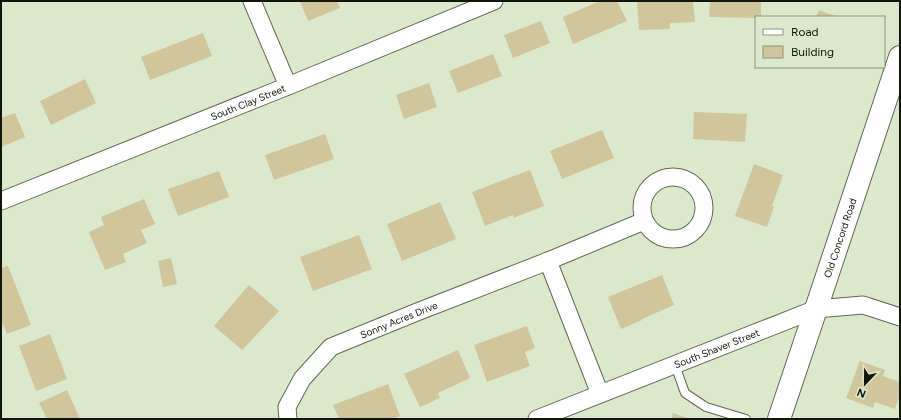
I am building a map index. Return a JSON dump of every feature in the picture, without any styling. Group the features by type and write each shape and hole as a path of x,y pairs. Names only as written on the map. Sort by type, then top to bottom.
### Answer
{"main road":[{"name":"Old Concord Road","path":"778,419 900,57"}],"street":[{"path":"252,1 288,86"},
{"name":"South Clay Street","path":"1,201 288,86 494,1"},
{"name":"Sonny Acres Drive","path":"288,419 287,407 302,379 331,348 644,221"},
{"path":"548,261 600,394"},
{"name":"South Shaver Street","path":"537,419 816,309 863,305 900,317"}],"lane":[{"path":"676,365 685,393 706,407 746,419"}],"building":[{"path":"300,1 337,1 340,8 308,21"},
{"path":"600,1 617,1 627,21 573,44 563,17"},
{"path":"637,1 693,1 695,22 670,23 670,29 639,30"},
{"path":"710,1 761,1 761,16 755,16 755,18 709,17"},
{"path":"819,10 835,16 816,16"},
{"path":"541,21 550,43 513,58 504,35"},
{"path":"203,33 212,56 150,80 141,57"},
{"path":"493,54 502,76 458,93 449,71"},
{"path":"85,79 96,103 51,125 40,101"},
{"path":"429,83 437,107 404,119 396,95"},
{"path":"694,112 747,114 745,142 693,139"},
{"path":"15,113 25,137 1,147 1,118"},
{"path":"602,130 614,158 562,179 550,151"},
{"path":"325,134 334,159 274,180 265,155"},
{"path":"754,164 783,175 772,206 774,207 767,227 735,216"},
{"path":"530,170 544,206 513,218 513,215 485,226 472,192"},
{"path":"219,171 229,197 178,216 168,189"},
{"path":"144,199 155,224 141,230 147,243 123,254 126,262 105,270 89,232 104,225 101,217"},
{"path":"440,202 456,239 402,261 387,224"},
{"path":"359,235 372,269 313,291 300,257"},
{"path":"171,258 177,284 163,287 158,261"},
{"path":"8,266 31,325 7,334 1,320 1,268"},
{"path":"662,275 674,305 621,329 608,297"},
{"path":"249,285 279,311 242,350 214,326"},
{"path":"527,326 535,348 525,352 530,366 487,382 474,345"},
{"path":"50,334 67,379 36,391 19,346"},
{"path":"458,350 470,378 438,393 440,398 420,407 404,374"},
{"path":"860,361 885,370 883,376 900,382 900,395 895,409 875,402 873,408 846,398"},
{"path":"388,384 400,416 392,419 339,419 333,405"},
{"path":"67,390 80,419 47,419 39,403"},
{"path":"673,413 689,419 671,419"}]}
